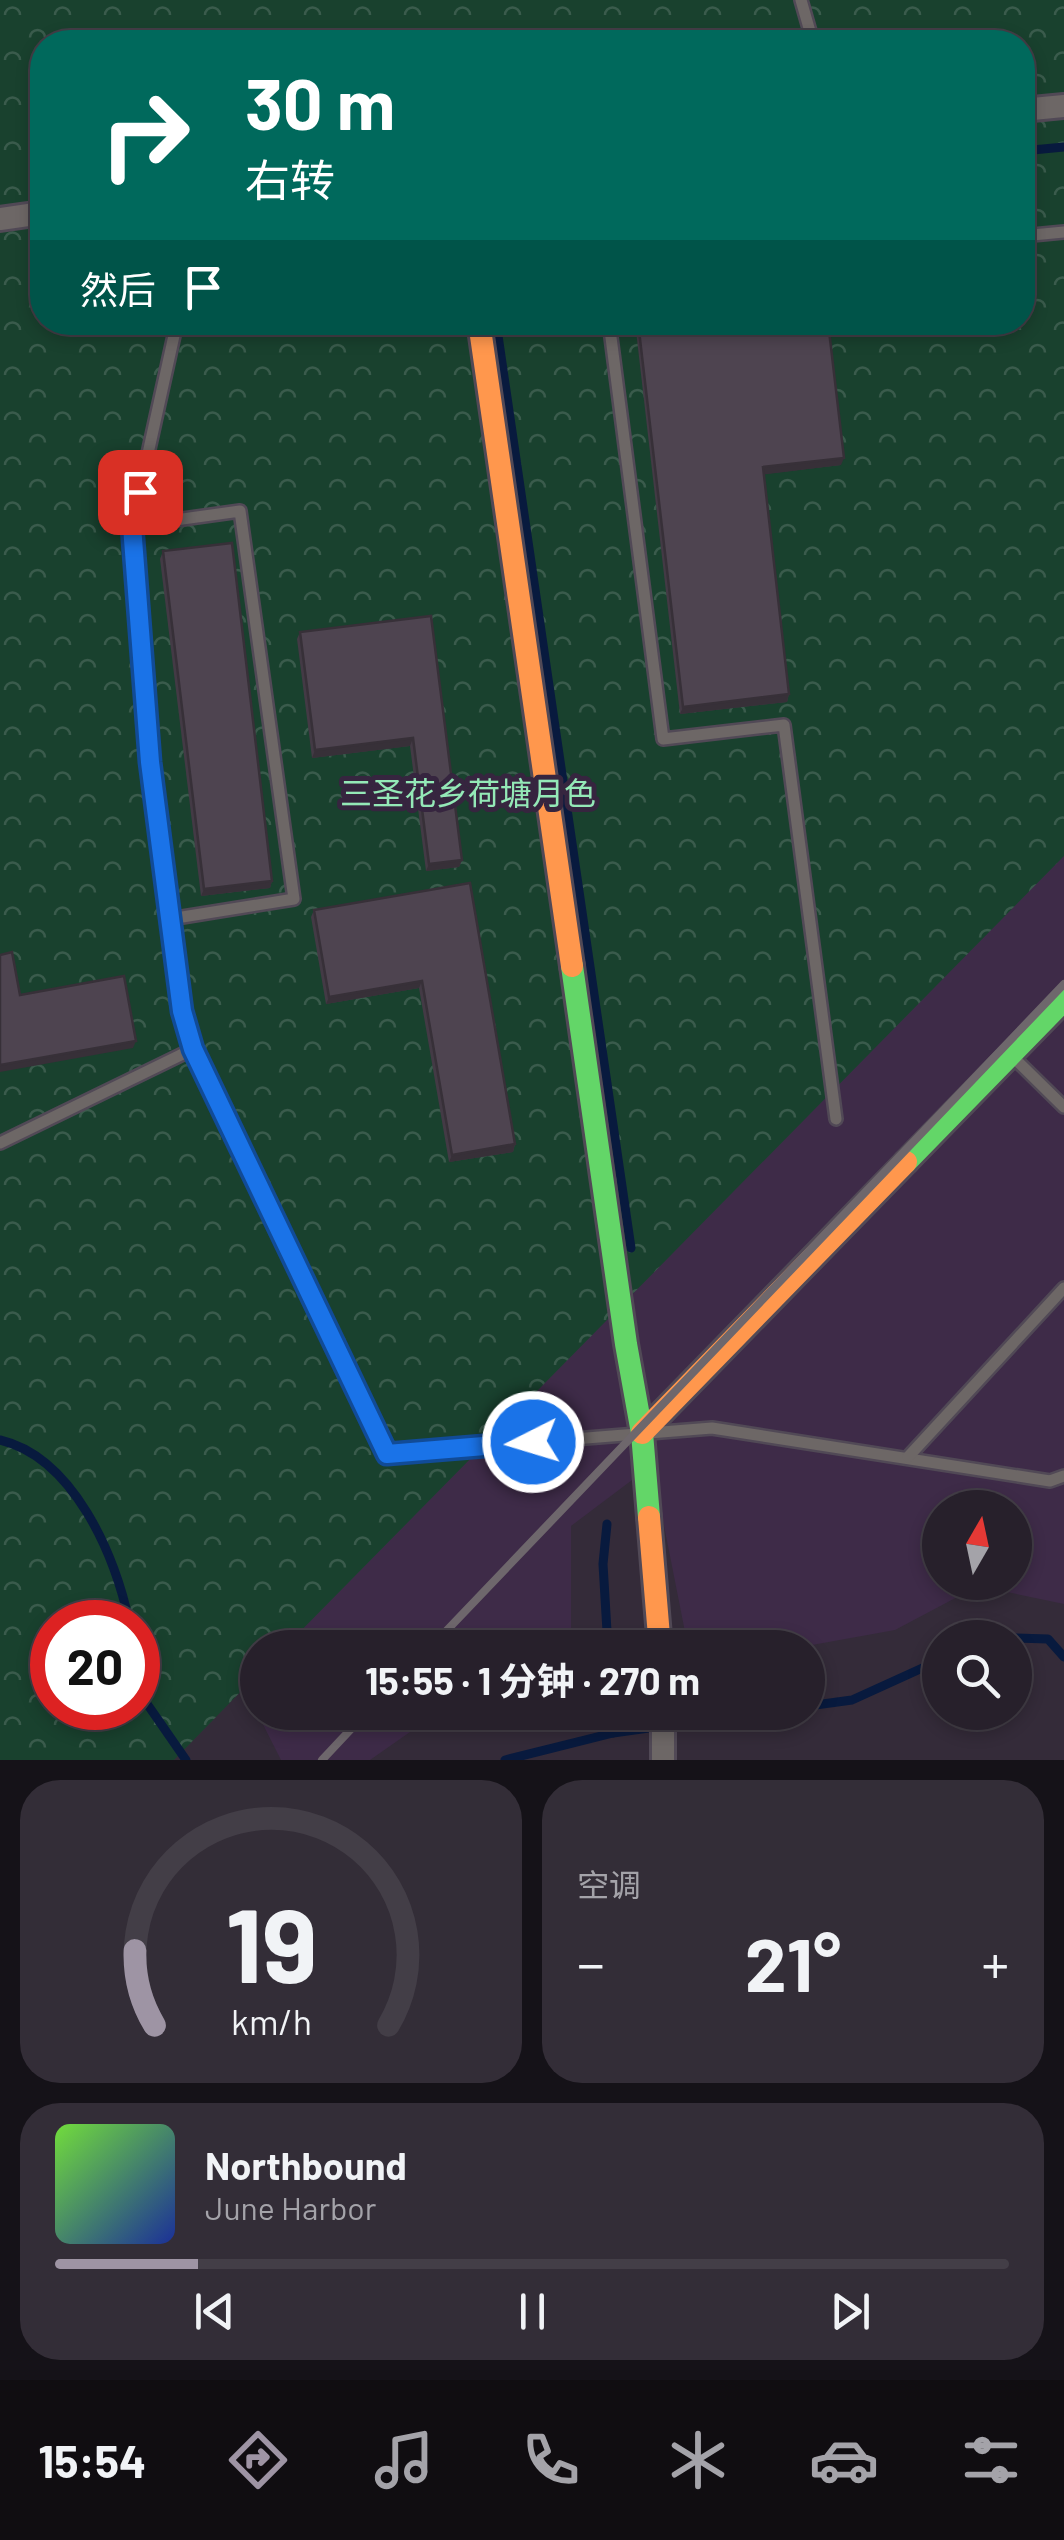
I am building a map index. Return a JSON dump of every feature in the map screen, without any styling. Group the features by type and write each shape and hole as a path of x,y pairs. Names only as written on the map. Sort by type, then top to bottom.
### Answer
{"street":[{"path":"1035,109 1064,106"},
{"path":"0,219 30,215"},
{"path":"481,335 642,1433 658,1630"},
{"path":"642,1433 1064,1000"},
{"path":"663,1730 664,1760"}],"lane":[{"path":"801,0 810,30"},
{"path":"1035,235 1064,232"},
{"path":"174,335 132,526 150,762 182,1011 193,1049 387,1454 712,1428 1050,1481 1064,1476"},
{"path":"611,335 662,739 784,725 836,1118"},
{"path":"132,526 240,511 294,899 170,919"},
{"path":"0,1143 193,1049"},
{"path":"1011,1055 1064,1107"},
{"path":"908,1457 1064,1288"}],"shaded area":[{"path":"1064,154 1064,1604 1032,1597 1032,1490 922,1490 922,1600 952,1600 895,1630 825,1643 825,1630 685,1630 652,1465 571,1526 571,1630 240,1630 240,1679 46,1295 1009,335 1035,335 1035,270"},
{"path":"266,1730 417,1730 370,1760 281,1760"}],"green space":[{"name":"三圣花乡荷塘月色","path":"0,0 1064,0 1064,856 302,1630 240,1630 240,1692 174,1760 0,1760"}],"building":[{"path":"640,335 830,335 844,458 763,467 789,694 683,707"},
{"path":"232,543 272,881 204,889 163,551"},
{"path":"431,616 462,860 429,864 413,738 315,750 300,632"},
{"path":"470,883 515,1144 452,1155 422,981 329,997 314,910"},
{"path":"12,952 20,995 124,976 136,1041 0,1065 0,955"}],"waterway":[{"path":"1035,150 1064,147"},
{"path":"498,335 631,1248"},
{"path":"0,1440 26,1450 49,1466 69,1488 102,1540 124,1600"},
{"path":"607,1524 603,1564 607,1630"},
{"path":"1032,1639 1048,1639 1064,1657"},
{"path":"825,1704 852,1700 922,1668"},
{"path":"160,1723 186,1760"},
{"path":"505,1760 634,1730"}],"railway":[{"path":"447,1630 1064,984"},
{"path":"322,1760 350,1730"}],"traffic: fast":[{"path":"572,966 642,1433 649,1517"},
{"path":"906,1162 1064,1000"}],"traffic: slow":[{"path":"481,335 572,966"},
{"path":"642,1433 906,1162"},
{"path":"649,1517 658,1630"}],"route":[{"path":"140,492 132,526 150,762 182,1011 193,1049 387,1454 533,1442"}]}
